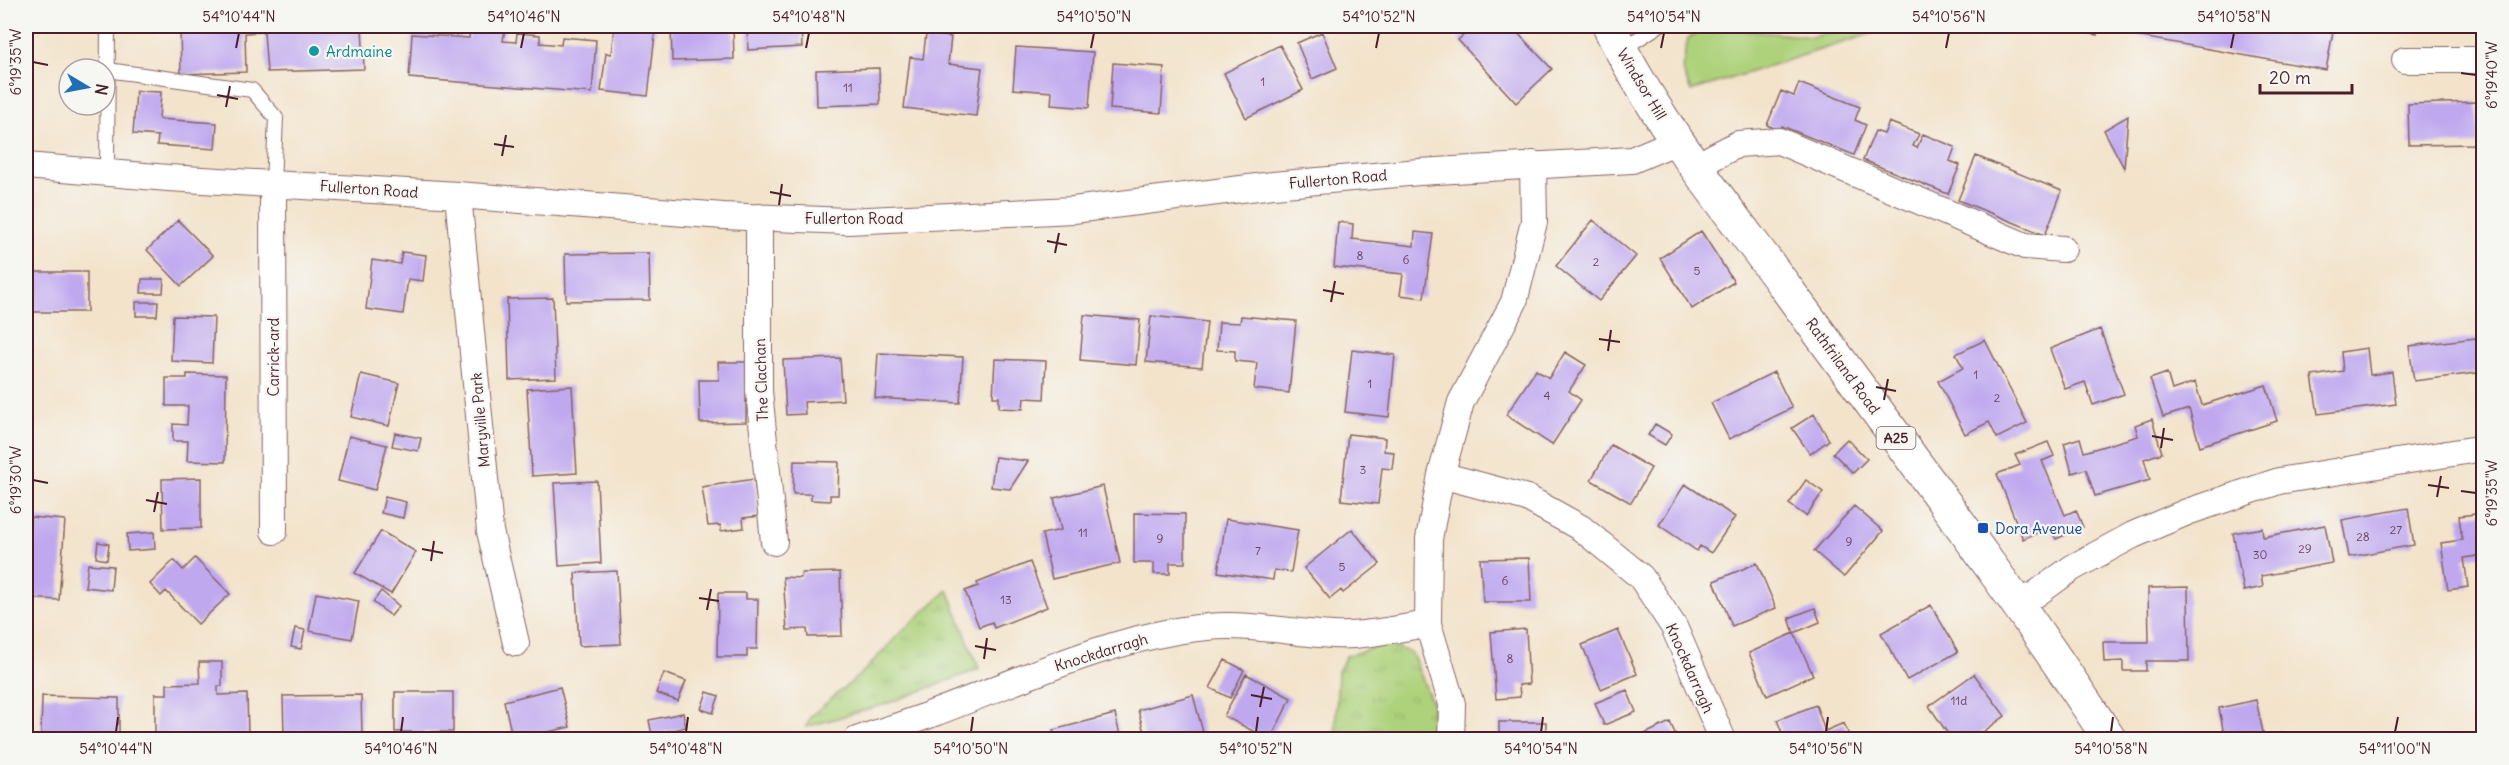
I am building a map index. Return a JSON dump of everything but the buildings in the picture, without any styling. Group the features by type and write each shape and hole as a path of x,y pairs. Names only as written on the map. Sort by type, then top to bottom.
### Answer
{"main road":[{"name":"Windsor Hill","path":"1615,38 1687,153"},
{"name":"Rathfriland Road","path":"1687,153 1995,572 2110,740"}],"street":[{"path":"2404,60 2484,60"},
{"name":"Fullerton Road","path":"26,166 759,217 848,221 1073,210 1273,185 1533,164 1632,160 1738,144 1779,141 2025,246 2063,249"},
{"path":"1451,740 1452,704 1428,624 1429,539 1441,475 1461,402 1514,302 1534,222 1533,164"},
{"name":"Carrick-ard","path":"273,183 274,531"},
{"name":"Maryville Park","path":"458,195 490,531 516,643"},
{"name":"The Clachan","path":"759,217 759,391 774,542"},
{"path":"2016,603 2036,594 2072,568 2133,535 2187,512 2278,481 2484,448"},
{"name":"Knockdarragh","path":"1441,475 1527,498 1581,528 1641,577 1674,627 1723,740"},
{"name":"Knockdarragh","path":"856,740 933,714 1038,672 1138,639 1206,627 1254,625 1337,635 1428,624"}],"lane":[{"path":"107,57 108,26"},
{"path":"1615,38 1658,26"},
{"path":"117,71 252,90 276,118 273,183"},
{"path":"107,117 107,172"}],"green space":[{"path":"1851,26 1895,26 1691,91 1682,69 1688,38 1710,27 1812,37"},
{"path":"948,590 979,669 886,704 806,727 811,716 864,671 902,631"},
{"path":"1387,644 1412,653 1432,703 1433,739 1335,739 1338,672 1346,656"}],"place":[{"name":"Ardmaine","path":"314,51"},
{"name":"Dora Avenue","path":"1983,528"}]}
